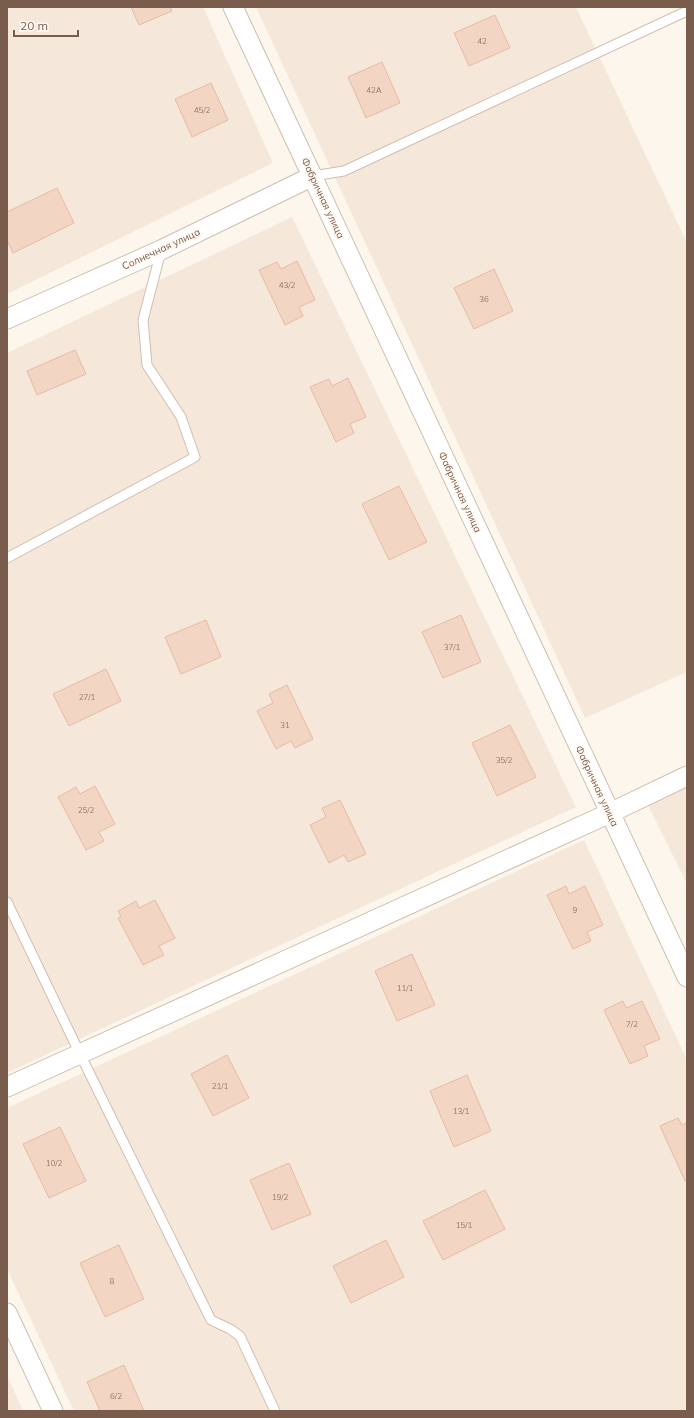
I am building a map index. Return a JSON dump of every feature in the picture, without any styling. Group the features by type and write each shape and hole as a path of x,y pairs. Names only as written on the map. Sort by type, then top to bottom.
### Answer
{"street":[{"name":"Фабричная улица","path":"233,7 687,977"},
{"name":"Солнечная улица","path":"7,319 161,250 313,176"},
{"path":"7,1087 610,813 687,776"},
{"path":"7,1313 53,1411"}],"lane":[{"path":"313,176 344,171 687,11"},
{"path":"7,558 195,457 181,417 147,365 143,320 161,250"},
{"path":"7,902 211,1320 230,1329 240,1336 275,1411"}],"shaded area":[{"path":"7,7 203,7 273,163 7,294"},
{"path":"256,7 576,7 687,243 687,672 585,718"},
{"path":"292,217 576,807 7,1073 7,353"},
{"path":"687,784 687,884 647,803"},
{"path":"584,840 687,1060 687,1411 74,1411 7,1269 7,1108"},
{"path":"7,1375 23,1411 7,1411"}],"building":[{"path":"131,7 170,7 172,11 139,25"},
{"path":"495,15 510,48 469,66 454,33"},
{"path":"382,62 400,103 366,118 348,77"},
{"path":"211,83 228,120 192,137 175,99"},
{"path":"57,188 74,223 13,253 7,240 7,212"},
{"path":"297,261 315,300 299,307 303,316 285,325 259,270 277,262 281,269"},
{"path":"494,269 513,311 474,329 454,288"},
{"path":"75,350 86,374 37,395 27,371"},
{"path":"348,378 366,417 350,424 354,433 336,442 310,387 329,379 332,386"},
{"path":"399,486 427,542 389,560 362,504"},
{"path":"461,615 481,662 443,678 422,632"},
{"path":"206,620 221,657 181,674 165,637"},
{"path":"106,669 121,701 69,726 53,694"},
{"path":"287,685 313,739 295,748 291,741 276,749 257,711 273,703 269,694"},
{"path":"510,725 536,777 497,796 472,743"},
{"path":"95,786 115,824 99,832 104,841 86,850 58,797 76,787 80,794"},
{"path":"340,800 366,854 348,862 344,855 329,863 310,825 326,817 322,808"},
{"path":"566,886 569,894 585,886 603,925 587,932 591,941 573,949 547,895"},
{"path":"155,900 175,938 159,946 164,955 143,965 118,918 121,916 118,911 136,901 139,908"},
{"path":"412,954 435,1005 397,1021 375,971"},
{"path":"623,1001 626,1008 642,1001 660,1039 644,1046 648,1056 630,1064 604,1010"},
{"path":"227,1055 249,1098 213,1116 191,1074"},
{"path":"467,1075 491,1131 454,1147 430,1091"},
{"path":"678,1118 682,1125 687,1123 687,1180 685,1181 660,1126"},
{"path":"60,1127 86,1181 49,1198 23,1144"},
{"path":"289,1163 311,1214 272,1230 250,1180"},
{"path":"485,1190 505,1229 443,1260 423,1221"},
{"path":"386,1240 404,1277 351,1303 333,1266"},
{"path":"119,1245 144,1299 105,1317 80,1263"},
{"path":"124,1365 144,1411 100,1411 87,1382"}]}
